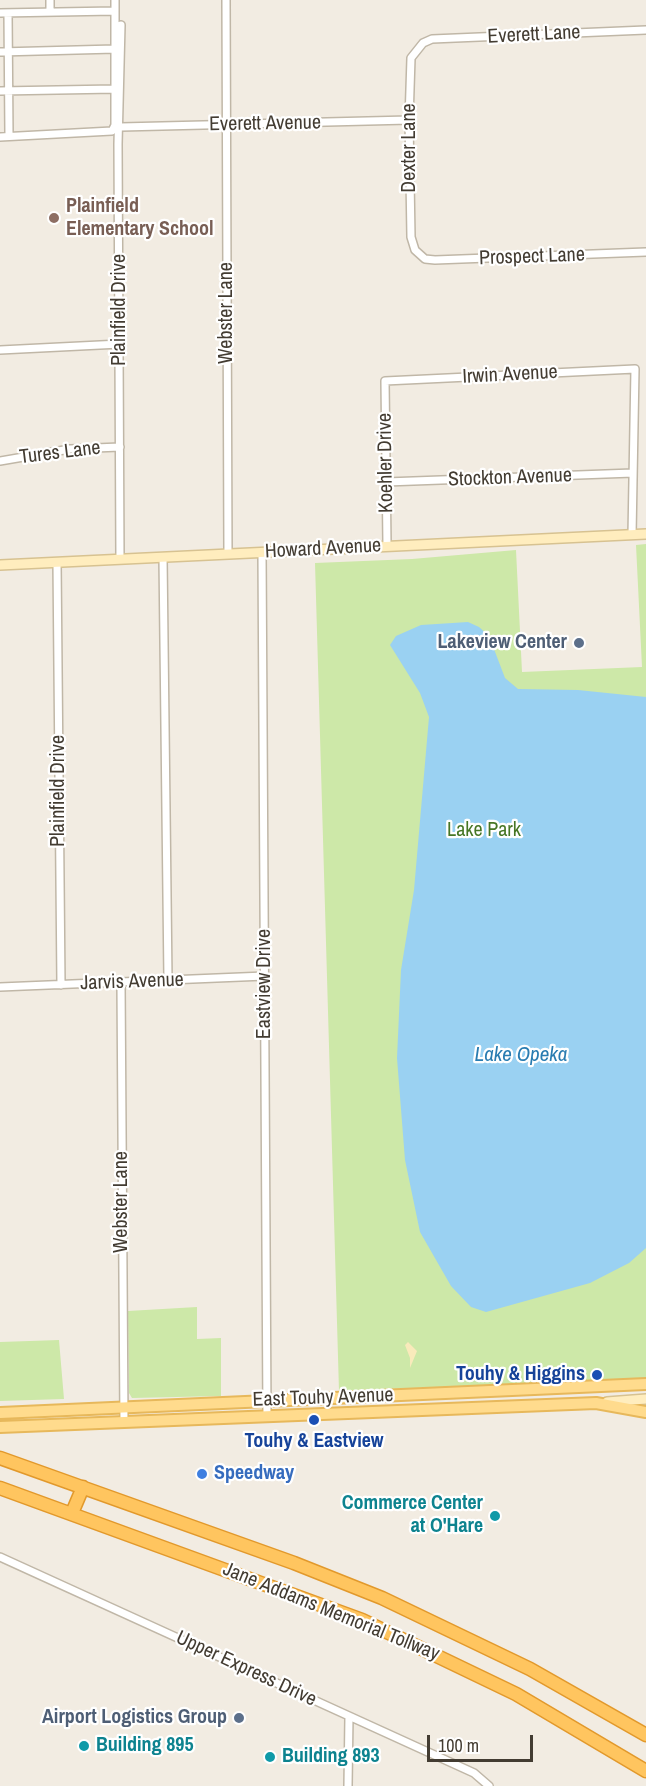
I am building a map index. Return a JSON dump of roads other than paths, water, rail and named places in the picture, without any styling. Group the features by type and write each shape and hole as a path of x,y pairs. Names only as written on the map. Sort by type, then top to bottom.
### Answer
{"highway":[{"name":"Jane Addams Memorial Tollway","path":"0,1458 294,1563 382,1598 530,1669 646,1735"},
{"path":"72,1514 83,1487"},
{"name":"Jane Addams Memorial Tollway","path":"0,1488 285,1590 416,1644 516,1694 646,1771"}],"main road":[{"name":"East Touhy Avenue","path":"0,1413 646,1384"},
{"name":"East Touhy Avenue","path":"0,1427 365,1410 596,1403"},
{"path":"596,1403 646,1412"}],"street":[{"path":"50,0 50,12"},
{"path":"0,137 112,131 115,125 115,0"},
{"name":"Webster Lane","path":"226,0 228,554"},
{"path":"9,136 9,51 4,13 115,11"},
{"name":"Plainfield Drive","path":"120,559 118,144 121,127 121,25"},
{"name":"Everett Lane","path":"423,43 432,39 646,30"},
{"name":"Dexter Lane","path":"420,254 412,244 411,237 409,120 411,58 423,43"},
{"path":"0,51 115,49"},
{"path":"0,92 115,89"},
{"name":"Everett Avenue","path":"121,127 409,120"},
{"name":"Prospect Lane","path":"420,254 425,259 435,261 646,252"},
{"path":"0,350 120,344"},
{"name":"Irwin Avenue","path":"385,381 635,369 633,473"},
{"name":"Koehler Drive","path":"385,381 387,545"},
{"name":"Tures Lane","path":"0,461 78,448 120,447"},
{"path":"632,535 633,473"},
{"name":"Stockton Avenue","path":"386,482 633,473"},
{"name":"Howard Avenue","path":"0,565 646,534"},
{"name":"Eastview Drive","path":"262,552 267,1415"},
{"path":"163,557 168,980"},
{"name":"Plainfield Drive","path":"57,562 61,985"},
{"name":"Jarvis Avenue","path":"0,987 265,976"},
{"name":"Webster Lane","path":"121,982 124,1422"},
{"name":"East Touhy Avenue","path":"596,1403 646,1400"},
{"name":"Upper Express Drive","path":"0,1557 474,1773 489,1786"},
{"path":"348,1786 349,1716"}],"water":[{"name":"Lake Opeka","path":"468,622 479,627 489,636 505,678 518,689 578,690 646,697 646,1248 629,1263 590,1283 486,1312 471,1307 451,1286 420,1232 405,1160 397,1058 401,970 414,890 429,717 420,693 390,645 396,636 421,625"}],"place":[{"name":"Plainfield Elementary School","path":"54,218"},
{"name":"Lakeview Center","path":"579,643"},
{"name":"Touhy & Higgins","path":"597,1375"},
{"name":"Touhy & Eastview","path":"314,1420"},
{"name":"Speedway","path":"202,1474"},
{"name":"Commerce Center at O'Hare","path":"495,1516"},
{"name":"Airport Logistics Group","path":"239,1718"},
{"name":"Building 895","path":"84,1746"},
{"name":"Building 893","path":"270,1757"}],"park label":[{"name":"Lake Park","path":"484,831"}]}
